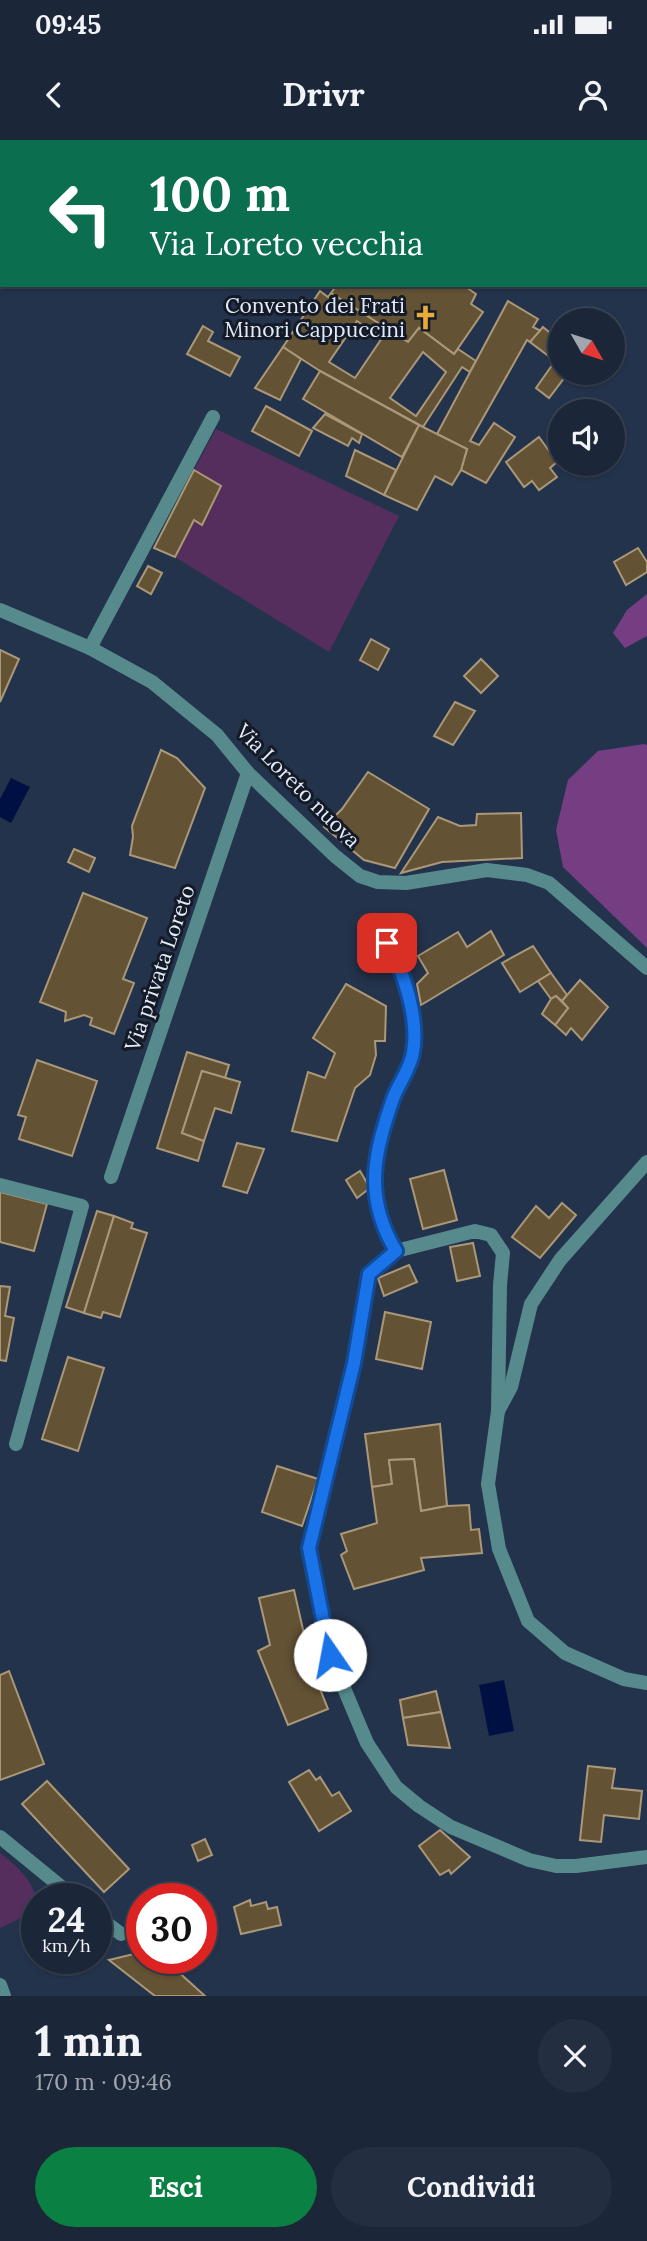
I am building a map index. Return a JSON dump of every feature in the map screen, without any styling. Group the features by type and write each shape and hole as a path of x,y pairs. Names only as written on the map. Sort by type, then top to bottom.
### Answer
{"street":[{"path":"90,648 213,417"},
{"name":"Via Loreto nuova","path":"0,610 90,648 152,682 190,710 217,735 248,772 359,876 378,882 406,883 487,870 527,874 549,883 647,968"},
{"name":"Via privata Loreto","path":"111,1177 248,772"},
{"path":"379,930 395,956 409,998 414,1040 413,1055 395,1095 375,1157 374,1184 383,1229 396,1251"},
{"path":"498,1411 511,1387 531,1304 560,1260 647,1162"},
{"path":"0,1185 82,1206 16,1444"},
{"path":"647,1683 624,1679 565,1653 528,1621 499,1549 488,1483 498,1411 503,1253 491,1235 475,1231 396,1251 369,1274 354,1363 309,1548 330,1655 367,1743 396,1787 451,1827 529,1860 556,1866 647,1857"},
{"path":"0,1837 56,1883"},
{"path":"112,1927 121,1934"},
{"path":"0,1985 4,1996"}],"shaded area":[{"path":"216,429 399,516 329,652 175,557 194,520 203,524 221,486 194,470"},
{"path":"647,594 647,636 625,648 613,633 627,610"},
{"path":"647,745 647,948 563,867 556,830 568,780 598,751"},
{"path":"11,778 30,787 11,823 0,817 0,799"},
{"path":"504,1680 514,1731 489,1736 479,1685"},
{"path":"0,1853 29,1883 21,1883 21,1918 0,1928"}],"building":[{"name":"Convento dei Frati Minori Cappuccini","path":"336,287 466,287 476,294 471,304 483,312 454,354 419,328 408,342 331,293"},
{"path":"320,291 328,297 331,293 408,342 419,328 454,354 458,349 476,361 470,372 462,367 423,427 320,371 283,347","holes":["357,321 382,338 355,378 329,362","423,352 446,372 416,416 390,398"]},
{"path":"508,301 538,319 533,327 541,331 530,342 527,340 470,441 479,445 494,423 515,437 486,483 461,470 467,449 437,434"},
{"path":"203,326 213,332 208,341 240,357 230,376 187,354"},
{"path":"543,327 548,331 548,356 530,342"},
{"path":"283,347 301,359 280,400 255,388"},
{"path":"320,371 419,425 402,457 303,399"},
{"path":"548,371 548,385 559,385 549,398 536,388"},
{"path":"266,406 312,431 299,456 252,431"},
{"path":"325,414 362,434 359,443 352,438 348,446 313,428"},
{"path":"419,425 467,449 461,470 452,485 435,476 417,510 384,495"},
{"path":"539,437 548,450 548,476 557,477 539,490 532,481 524,487 506,462"},
{"path":"355,450 396,470 384,495 346,476"},
{"path":"194,470 221,486 202,525 194,520 175,557 154,548"},
{"path":"638,548 647,562 647,572 626,585 614,562"},
{"path":"148,566 162,573 151,594 137,586"},
{"path":"371,639 389,649 378,670 360,660"},
{"path":"0,650 19,659 0,702"},
{"path":"481,659 498,676 481,693 464,676"},
{"path":"455,702 475,711 453,745 434,736"},
{"path":"161,750 177,758 205,788 175,868 130,855 132,826"},
{"path":"368,772 429,809 395,868 364,860 324,827 342,809"},
{"path":"521,813 522,858 442,862 401,873 438,817 460,826 476,825 477,814"},
{"path":"74,849 95,858 89,872 68,862"},
{"path":"83,893 147,918 123,979 134,983 114,1034 90,1025 92,1018 84,1015 65,1021 66,1012 40,1002"},
{"path":"491,931 504,955 421,1005 417,984 428,973 418,956 458,932 467,947"},
{"path":"533,946 551,973 520,992 502,963"},
{"path":"551,973 567,995 562,1001 556,996 551,999 538,981"},
{"path":"580,980 608,1007 582,1040 571,1028 566,1035 555,1025 568,1008 562,1001"},
{"path":"346,984 386,1006 385,1041 375,1041 376,1055 370,1075 355,1088 337,1141 292,1131 308,1072 325,1078 335,1053 313,1038"},
{"path":"556,996 568,1008 555,1025 542,1014 551,999"},
{"path":"187,1052 229,1065 225,1078 202,1071 182,1133 204,1141 198,1161 157,1148"},
{"path":"37,1060 97,1081 72,1156 19,1139 26,1117 18,1115"},
{"path":"202,1071 240,1082 231,1113 215,1108 204,1141 182,1133"},
{"path":"237,1143 264,1149 247,1193 223,1186"},
{"path":"444,1170 457,1220 423,1229 410,1179"},
{"path":"360,1171 370,1188 357,1198 346,1180"},
{"path":"0,1192 47,1204 34,1251 0,1242"},
{"path":"562,1203 576,1215 540,1258 512,1237 536,1206 549,1218"},
{"path":"97,1211 114,1216 84,1313 66,1307"},
{"path":"114,1216 133,1223 131,1228 147,1233 120,1317 103,1312 101,1318 84,1313"},
{"path":"473,1243 480,1276 457,1281 450,1247"},
{"path":"409,1265 417,1282 384,1296 378,1278"},
{"path":"0,1286 10,1287 5,1316 14,1318 6,1361 0,1360"},
{"path":"385,1312 431,1322 422,1369 376,1359"},
{"path":"68,1357 104,1368 78,1451 42,1439"},
{"path":"440,1424 447,1506 421,1511 414,1459 389,1460 392,1484 372,1487 365,1434"},
{"path":"414,1459 421,1511 469,1505 471,1530 479,1529 482,1553 421,1558 424,1570 354,1589 341,1555 347,1551 341,1534 377,1523 372,1487 392,1484 389,1460"},
{"path":"277,1466 318,1479 302,1526 262,1512"},
{"path":"294,1590 312,1669 328,1709 288,1725 258,1651 270,1645 259,1598"},
{"path":"9,1671 44,1764 0,1780 0,1675"},
{"path":"436,1691 441,1712 403,1718 400,1700"},
{"path":"441,1712 450,1748 408,1745 403,1718"},
{"path":"588,1766 615,1769 612,1788 642,1791 639,1819 604,1815 601,1842 580,1840"},
{"path":"309,1770 316,1780 320,1777 332,1796 339,1792 351,1811 319,1831 289,1782"},
{"path":"47,1781 129,1869 112,1885 96,1883 22,1804"},
{"path":"440,1830 470,1857 451,1874 449,1870 440,1875 419,1846"},
{"path":"205,1839 212,1855 198,1861 192,1845"},
{"path":"250,1900 251,1906 266,1902 268,1909 277,1907 281,1925 241,1934 234,1907"},
{"path":"126,1956 126,1973 112,1962 112,1959"},
{"path":"127,1974 181,1974 205,1996 155,1996"}],"place":[{"name":"Convento dei Frati Minori Cappuccini","path":"425,318"}],"route":[{"path":"330,1655 309,1548 354,1363 369,1274 396,1251 383,1229 374,1184 375,1157 395,1095 413,1055 409,998 395,956 387,943"}]}
